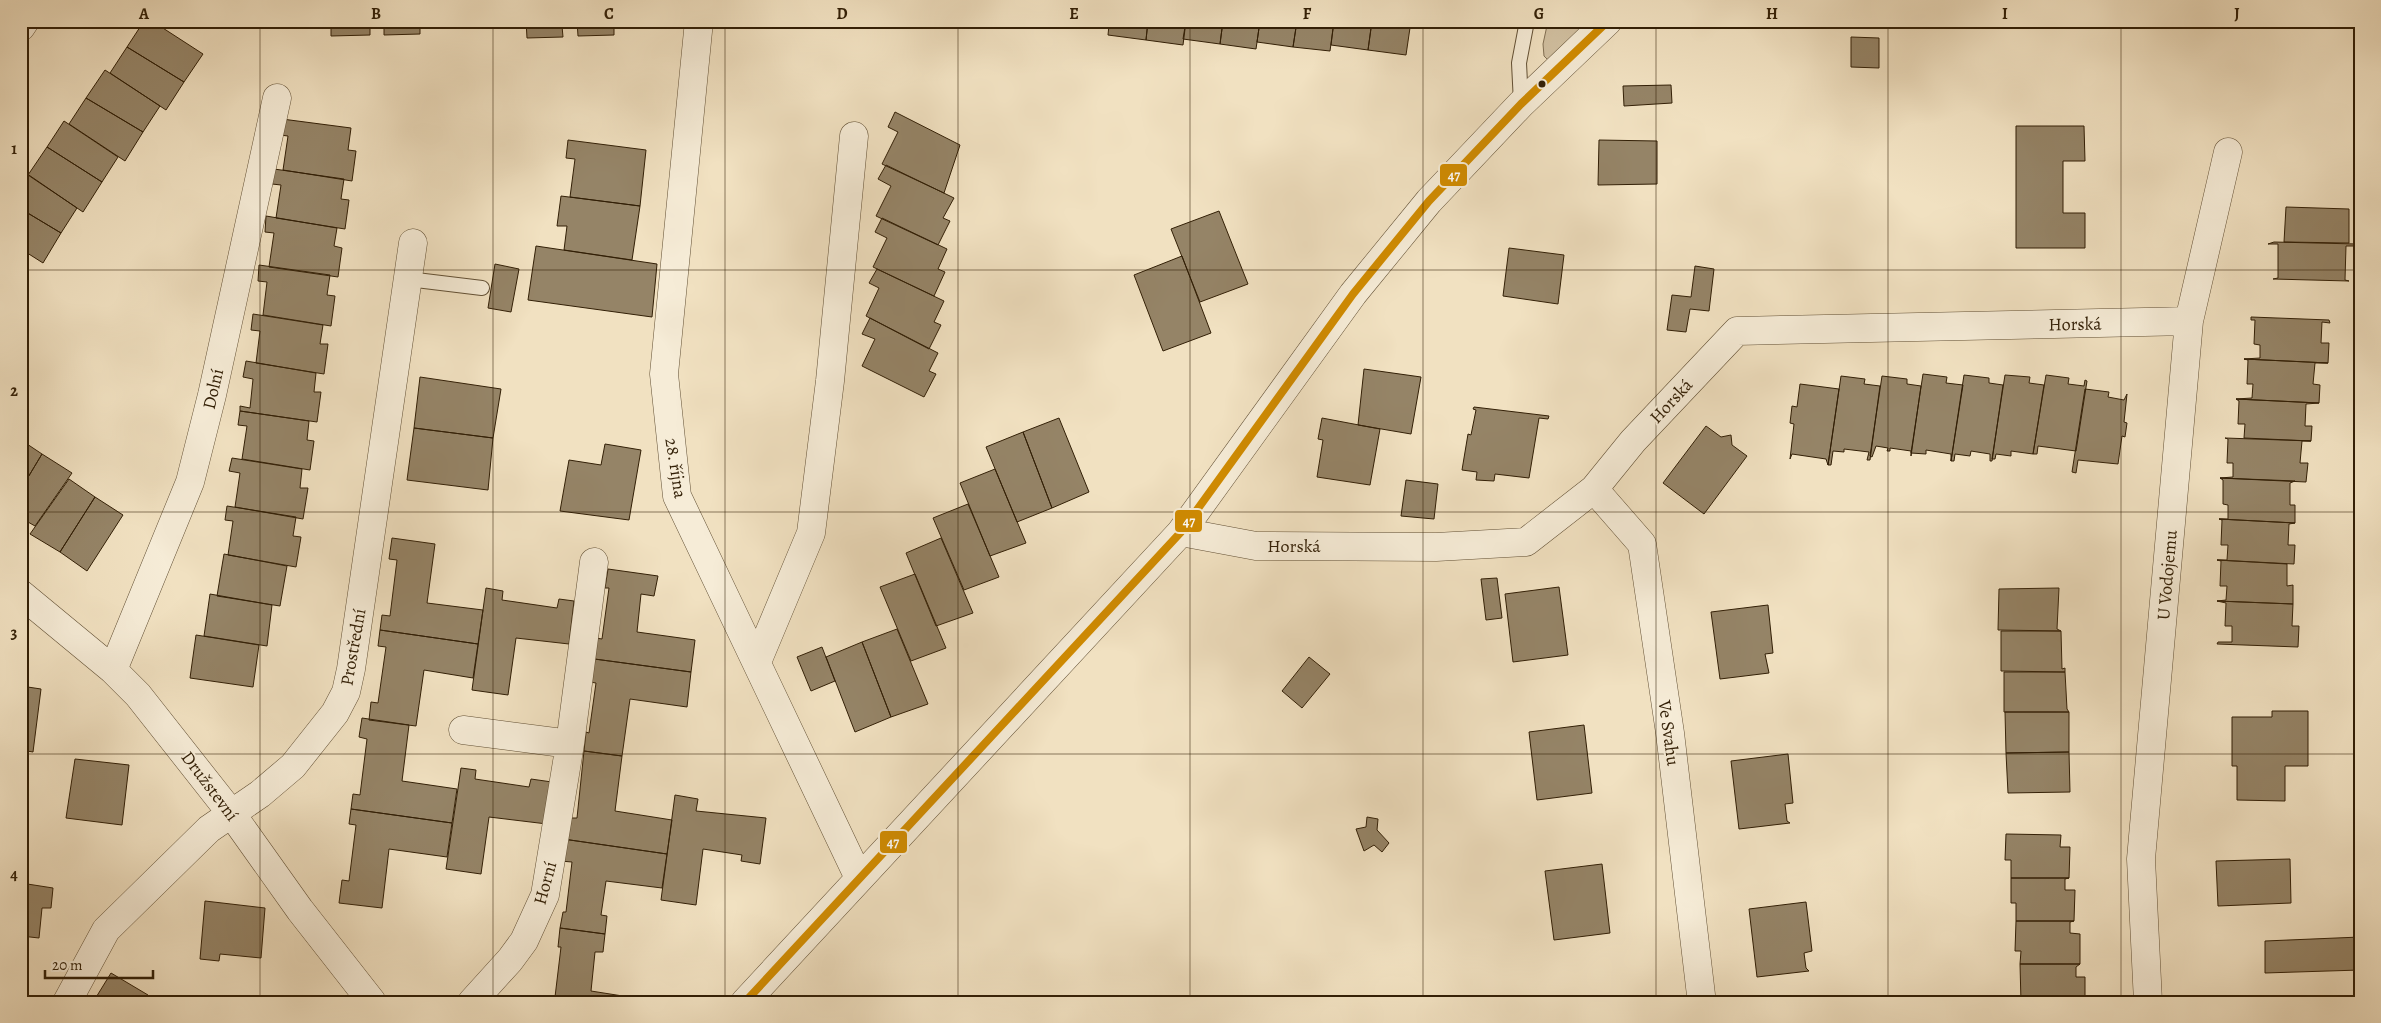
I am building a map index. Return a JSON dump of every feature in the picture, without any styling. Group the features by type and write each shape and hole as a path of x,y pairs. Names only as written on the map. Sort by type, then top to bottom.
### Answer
{"street":[{"path":"21,26 26,21"},
{"name":"28. října","path":"699,21 664,374 677,496 859,878"},
{"path":"745,1002 1182,532 1353,294 1429,202 1521,104 1608,21"},
{"name":"Dolní","path":"113,670 190,482 212,395 277,98"},
{"path":"757,662 810,533 830,381 854,136"},
{"name":"U Vodojemu","path":"2148,1002 2141,860 2189,322 2228,152"},
{"name":"Prostřední","path":"67,1002 106,930 189,846 231,813 260,794 293,766 327,726 346,692 351,669 413,243"},
{"name":"Horská","path":"1182,532 1256,546 1436,547 1526,542 1594,489 1633,441 1737,331 2189,322"},
{"name":"Ve Svahu","path":"1594,489 1642,544 1670,733 1701,996"},
{"name":"Horní","path":"472,1002 510,960 524,941 545,895 570,744 594,562"},
{"name":"Družstevní","path":"21,594 113,670 159,719 231,813 300,910 372,1002"},
{"path":"463,730 570,744"}],"lane":[{"path":"1521,104 1519,63 1527,21"},
{"path":"408,279 482,288"}],"shaded area":[{"path":"1548,21 1596,21 1549,61 1544,56 1543,44"}],"building":[{"path":"144,21 152,21 203,54 184,82 127,47"},
{"path":"331,21 384,21 384,25 370,25 370,35 331,36"},
{"path":"384,21 435,21 435,25 420,25 420,34 384,35"},
{"path":"526,21 577,21 578,25 562,26 563,37 527,38"},
{"path":"577,21 629,21 629,23 614,24 614,35 578,36"},
{"path":"767,21 819,21 819,23 768,24"},
{"path":"819,21 870,21 870,22 819,23"},
{"path":"1092,21 1148,21 1146,40 1108,35 1109,25"},
{"path":"1148,21 1186,21 1183,45 1146,40"},
{"path":"1186,21 1223,21 1220,44 1183,39"},
{"path":"1223,21 1260,21 1256,49 1220,44"},
{"path":"1260,21 1297,21 1293,47 1257,42"},
{"path":"1297,21 1334,21 1330,51 1293,47"},
{"path":"1334,21 1372,21 1368,50 1331,45"},
{"path":"1372,21 1411,21 1406,55 1368,50"},
{"path":"1777,21 1811,21 1811,27 1776,27"},
{"path":"2167,21 2217,21 2217,27 2167,27"},
{"path":"1851,37 1879,38 1879,68 1851,67"},
{"path":"127,47 184,82 166,110 110,73"},
{"path":"105,70 160,106 143,132 86,98"},
{"path":"1671,85 1672,103 1624,106 1623,86"},
{"path":"86,98 143,132 125,161 69,124"},
{"path":"895,112 960,145 944,193 882,164 898,132 888,127"},
{"path":"282,119 351,128 348,150 356,151 352,181 283,170 288,136 280,135"},
{"path":"64,121 118,157 102,182 47,147"},
{"path":"2016,126 2084,126 2085,161 2063,161 2063,213 2085,213 2085,248 2016,248"},
{"path":"568,140 646,150 640,206 570,197 575,159 566,158"},
{"path":"1599,140 1657,141 1657,184 1598,185"},
{"path":"47,147 102,182 83,212 28,175"},
{"path":"886,165 954,198 943,218 950,221 938,245 876,216 891,186 878,179"},
{"path":"274,169 344,179 341,199 349,200 345,229 276,218 281,185 272,184"},
{"path":"23,171 77,208 61,233 21,209 21,174"},
{"path":"561,196 640,206 632,260 564,250 567,226 557,226"},
{"path":"2286,207 2349,209 2349,243 2284,242"},
{"path":"21,209 61,233 43,263 21,249"},
{"path":"1219,211 1248,284 1200,302 1171,229"},
{"path":"266,216 337,228 334,246 342,248 338,277 269,267 274,233 265,232"},
{"path":"882,218 947,249 938,269 945,272 934,296 873,267 887,238 875,232"},
{"path":"2274,242 2357,244 2358,246 2346,246 2345,280 2349,281 2273,279 2278,278 2278,244 2268,244"},
{"path":"536,246 657,264 652,317 528,300"},
{"path":"1509,248 1564,255 1558,304 1503,296"},
{"path":"1182,256 1211,333 1163,351 1134,275"},
{"path":"495,264 519,269 511,312 488,308"},
{"path":"259,265 330,275 327,295 335,296 331,326 263,315 267,282 258,281"},
{"path":"1695,266 1714,269 1709,311 1690,309 1686,332 1667,330 1672,295 1691,297"},
{"path":"877,269 944,301 934,322 941,325 929,349 866,316 879,288 869,283"},
{"path":"253,314 323,325 320,344 328,344 324,374 256,363 260,331 251,330"},
{"path":"2251,317 2329,320 2330,323 2322,322 2321,343 2329,343 2328,363 2244,359 2260,358 2260,345 2254,344 2255,320 2251,320"},
{"path":"870,318 938,353 929,371 936,374 924,397 862,366 875,339 862,334"},
{"path":"2244,359 2328,363 2315,363 2313,384 2320,385 2319,403 2236,399 2252,398 2253,384 2247,384 2248,360"},
{"path":"246,361 316,373 314,392 321,392 317,422 240,411 240,406 250,408 253,379 243,377"},
{"path":"1364,369 1421,377 1411,434 1358,425"},
{"path":"1923,374 1947,377 1946,383 1963,385 1951,461 1951,454 1926,450 1926,454 1911,453"},
{"path":"1964,375 1989,378 1989,383 2003,385 1992,461 1990,461 1990,454 1971,451 1970,456 1955,454 1954,461 1951,461"},
{"path":"2005,375 2030,377 2029,383 2044,385 2033,454 2011,451 2011,456 1996,454 1995,459 1992,459"},
{"path":"2046,375 2069,378 2068,384 2084,386 2085,380 2087,381 2076,451 2038,446 2037,454 2033,454"},
{"path":"1841,376 1865,379 1864,384 1880,386 1870,460 1867,460 1869,452 1844,449 1844,452 1833,451 1831,465 1828,465"},
{"path":"1882,376 1907,379 1907,384 1921,386 1911,456 1911,451 1890,448 1890,451 1887,451 1888,448 1876,446 1872,457 1870,456"},
{"path":"420,377 501,389 493,438 414,428"},
{"path":"1800,384 1839,389 1828,465 1826,459 1792,454 1790,459 1794,424 1790,423 1792,406 1797,407"},
{"path":"2085,389 2109,392 2108,397 2124,400 2127,394 2124,422 2127,423 2125,437 2122,436 2118,464 2078,460 2076,473 2072,472"},
{"path":"2236,399 2319,403 2306,404 2305,426 2312,426 2311,441 2244,438 2245,424 2238,424 2239,401"},
{"path":"1474,407 1549,416 1548,419 1539,418 1529,478 1495,474 1494,481 1476,480 1477,472 1462,470 1468,434 1471,435 1476,410 1473,409"},
{"path":"240,411 309,421 307,440 314,441 310,470 242,459 247,426 238,425"},
{"path":"1059,418 1089,492 1052,508 1023,432"},
{"path":"1322,418 1380,429 1370,485 1317,477 1323,440 1318,439"},
{"path":"1706,426 1721,437 1731,435 1732,445 1747,456 1704,514 1663,483"},
{"path":"414,428 493,438 488,490 407,480"},
{"path":"1023,432 1052,508 1017,522 986,447"},
{"path":"2225,438 2311,441 2302,441 2300,463 2308,463 2306,482 2220,478 2233,477 2233,463 2227,463 2228,439"},
{"path":"21,440 42,454 21,489"},
{"path":"605,444 641,450 629,520 560,511 569,460 601,465"},
{"path":"42,454 72,473 35,526 21,518 21,489"},
{"path":"232,458 302,469 300,488 308,488 303,519 235,507 240,473 229,471"},
{"path":"995,469 1026,543 990,556 960,483"},
{"path":"2220,478 2295,481 2290,483 2290,505 2295,505 2295,523 2219,519 2228,519 2228,505 2223,504 2223,480"},
{"path":"69,479 95,497 60,552 30,534"},
{"path":"1406,480 1438,484 1434,519 1401,516"},
{"path":"95,497 123,515 87,571 60,552"},
{"path":"968,504 999,577 964,590 933,518"},
{"path":"227,506 296,517 293,536 301,537 296,567 228,555 233,521 225,520"},
{"path":"2219,519 2295,523 2289,524 2288,545 2295,545 2294,564 2217,560 2227,560 2228,545 2221,545 2222,520"},
{"path":"392,538 435,544 427,603 483,610 478,644 380,630 382,615 390,616 397,560 389,559"},
{"path":"941,538 973,613 936,626 906,553"},
{"path":"224,554 287,566 280,606 217,596"},
{"path":"2217,560 2287,564 2287,586 2293,585 2293,604 2217,601 2226,600 2227,586 2220,586 2221,561"},
{"path":"608,569 658,576 654,596 641,594 637,632 695,640 691,672 587,658 590,637 602,639 609,588 605,588"},
{"path":"915,574 946,648 911,661 880,587"},
{"path":"1497,578 1502,618 1486,620 1481,579"},
{"path":"1559,587 1568,655 1513,662 1505,594"},
{"path":"486,588 503,591 502,600 557,608 559,599 574,601 569,644 516,638 508,695 472,690"},
{"path":"2059,588 2057,629 2061,631 1998,630 1999,589"},
{"path":"210,594 272,605 267,646 204,636"},
{"path":"2217,601 2293,604 2292,626 2299,626 2298,647 2217,644 2218,642 2232,642 2232,626 2225,626 2226,603"},
{"path":"1768,605 1773,653 1765,654 1769,673 1720,679 1711,612"},
{"path":"897,629 928,704 891,717 862,642"},
{"path":"380,630 478,644 473,678 424,670 416,726 369,720 371,702 378,703 386,647 378,646"},
{"path":"2001,631 2061,631 2062,669 2065,668 2065,672 2001,671"},
{"path":"196,635 259,645 253,687 190,678"},
{"path":"862,642 891,717 855,732 826,657"},
{"path":"822,647 835,681 811,691 797,657"},
{"path":"1309,657 1330,674 1302,708 1282,691"},
{"path":"587,658 691,672 687,707 630,699 622,756 584,751 586,732 589,733 596,683 584,681"},
{"path":"2004,672 2065,672 2067,709 2069,712 2004,712"},
{"path":"21,686 41,689 33,752 21,750"},
{"path":"2272,711 2308,711 2308,766 2285,766 2285,801 2237,800 2237,766 2232,766 2232,717 2272,717"},
{"path":"2005,712 2069,712 2069,752 2006,753"},
{"path":"362,718 409,725 402,781 457,789 452,823 351,809 353,794 360,795 367,739 359,737"},
{"path":"1584,725 1592,793 1537,800 1529,732"},
{"path":"584,751 622,756 615,811 672,820 667,854 563,839 566,818 577,818"},
{"path":"2069,752 2070,792 2008,793 2006,753"},
{"path":"1788,754 1793,803 1785,804 1787,821 1790,823 1739,829 1731,761"},
{"path":"75,759 129,765 122,825 66,818"},
{"path":"461,768 476,770 475,779 529,787 531,779 552,782 547,824 489,817 481,874 446,869"},
{"path":"675,795 698,799 696,811 766,818 760,864 741,861 742,855 703,849 696,905 661,900"},
{"path":"351,809 452,823 447,857 389,849 382,908 339,903 342,880 349,881 356,825 349,824"},
{"path":"1367,817 1378,819 1377,830 1389,843 1382,852 1374,845 1364,851 1356,829 1366,827"},
{"path":"2006,834 2061,835 2060,847 2070,847 2069,878 2011,878 2011,860 2005,860"},
{"path":"563,839 667,854 662,888 606,881 601,915 607,916 605,934 560,928 563,912 566,912 572,862 560,861"},
{"path":"2290,859 2291,903 2218,906 2216,861"},
{"path":"1602,864 1610,933 1554,940 1545,871"},
{"path":"2011,878 2069,878 2065,879 2065,890 2075,890 2074,921 2016,921 2016,903 2011,903"},
{"path":"21,883 53,888 51,908 42,908 39,938 21,936"},
{"path":"205,901 265,908 261,958 220,954 219,961 200,959"},
{"path":"1806,902 1812,951 1804,953 1806,968 1809,971 1757,977 1749,909"},
{"path":"2016,921 2074,921 2070,922 2070,933 2080,934 2080,964 2020,964 2021,951 2015,951"},
{"path":"560,928 605,934 603,952 595,952 591,991 648,1000 648,1002 542,1002 543,996 555,997 561,947 558,947"},
{"path":"2360,937 2360,970 2265,973 2265,941"},
{"path":"2020,964 2080,964 2076,967 2076,977 2085,977 2085,1002 2021,1002"},
{"path":"111,973 148,995 144,1002 101,1002 95,999"}],"transit line":[{"name":"47","path":"745,1002 1181,532 1353,294 1429,201 1521,104 1608,21"}]}
